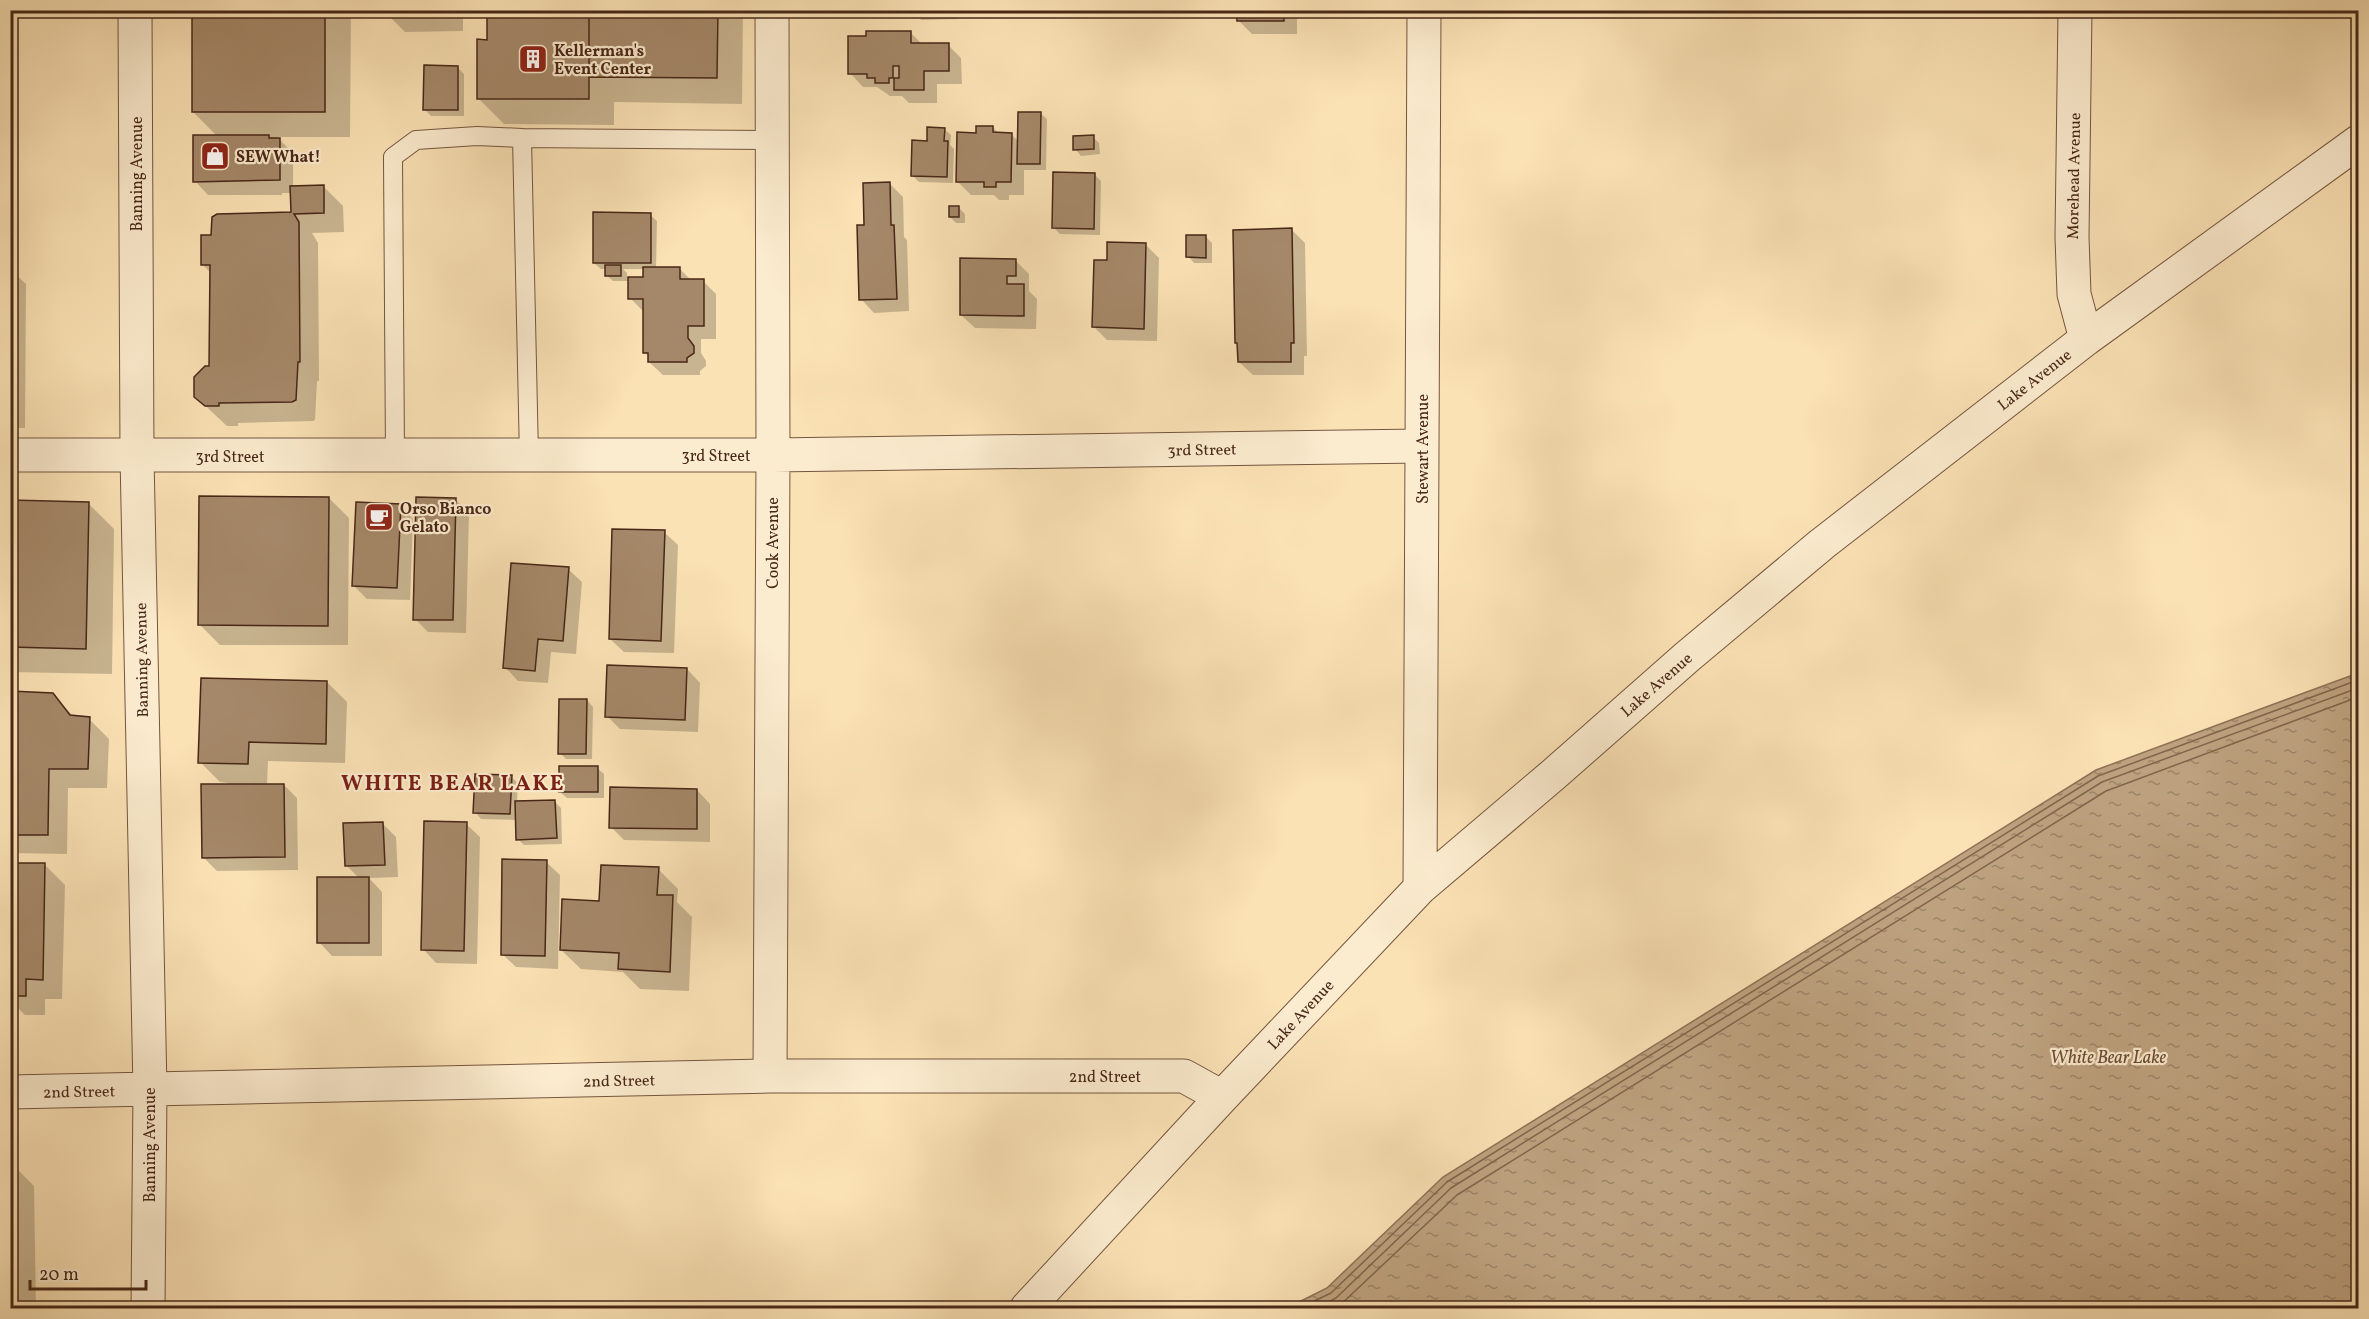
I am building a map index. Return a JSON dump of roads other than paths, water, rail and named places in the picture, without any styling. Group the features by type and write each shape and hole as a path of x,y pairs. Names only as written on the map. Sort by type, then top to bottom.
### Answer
{"street":[{"name":"Banning Avenue","path":"135,10 137,456 150,1090 148,1308"},
{"name":"Cook Avenue","path":"770,1076 773,455 772,10"},
{"name":"Stewart Avenue","path":"1420,888 1424,10"},
{"name":"Morehead Avenue","path":"2075,10 2072,248 2074,294 2086,339"},
{"name":"Lake Avenue","path":"1027,1308 1420,888 1687,657 1822,544 2086,339 2358,142"},
{"name":"3rd Street","path":"10,455 773,455 1422,446"},
{"name":"2nd Street","path":"10,1092 770,1076 1184,1076 1222,1097"}],"lane":[{"path":"395,456 393,157 416,140 477,136 772,140"},
{"path":"522,138 529,456"}],"water":[{"name":"White Bear Lake","path":"2358,673 2358,1308 1287,1308 1327,1288 1443,1177 2096,770"}],"place":[{"name":"Kellerman's Event Center","path":"533,59"},
{"name":"SEW What!","path":"215,156"},
{"name":"Orso Bianco Gelato","path":"379,517"}],"district":[{"name":"WHITE BEAR LAKE","path":"453,782"}]}
